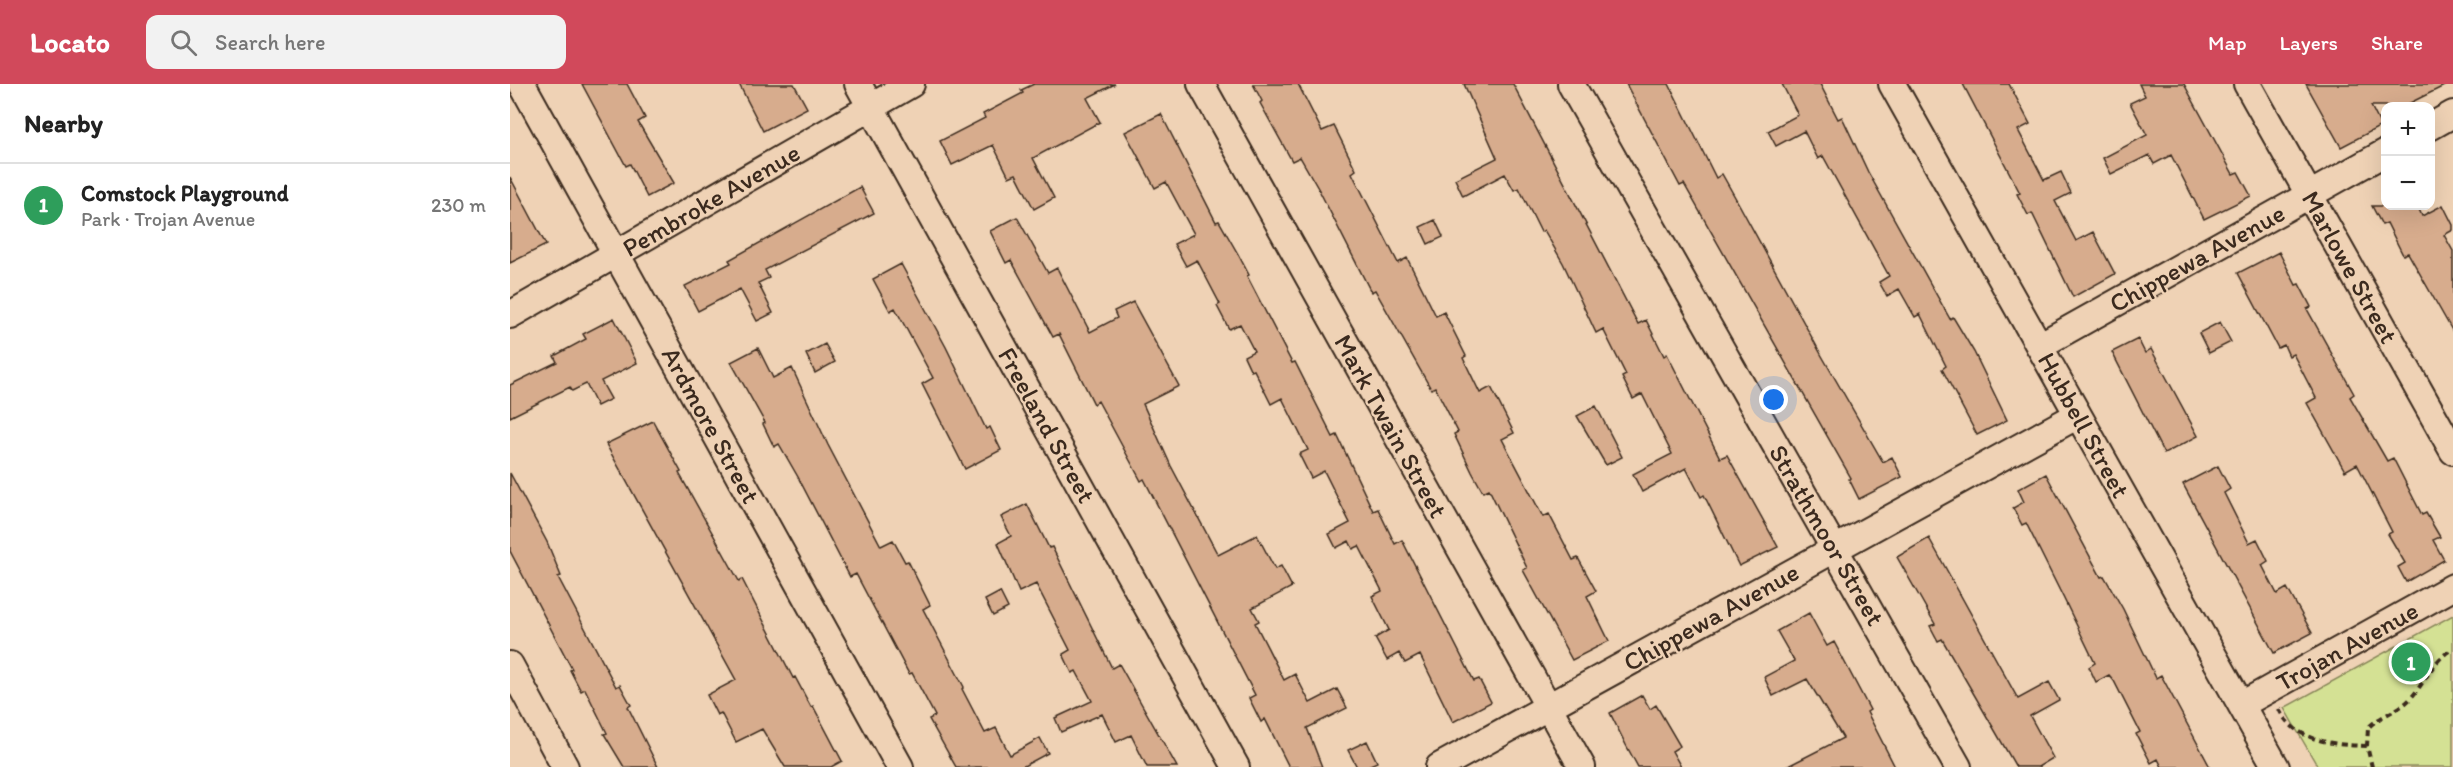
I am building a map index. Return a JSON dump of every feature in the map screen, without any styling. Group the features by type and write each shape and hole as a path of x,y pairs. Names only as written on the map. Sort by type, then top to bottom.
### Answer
{"street":[{"name":"Ardmore Street","path":"522,84 900,767"},
{"name":"Freeland Street","path":"858,84 1236,767"},
{"name":"Pembroke Avenue","path":"510,315 912,84"},
{"name":"Mark Twain Street","path":"1201,84 1582,767"},
{"name":"Strathmoor Street","path":"1571,84 1958,767"},
{"name":"Hubbell Street","path":"1892,84 2276,767"},
{"name":"Marlowe Street","path":"2247,84 2453,451"},
{"path":"2435,124 2453,114"},
{"name":"Chippewa Avenue","path":"2039,346 2381,154"},
{"name":"Chippewa Avenue","path":"1438,767 2078,415"},
{"name":"Trojan Avenue","path":"2241,705 2453,587"},
{"path":"510,665 565,767"}],"path":[{"path":"2372,767 2367,746 2368,728 2379,716 2408,701 2434,665 2453,649"},
{"path":"2282,714 2288,724 2323,741 2367,746"}],"green space":[{"path":"2453,615 2453,767 2318,767 2284,708"}],"building":[{"path":"582,84 627,84 645,118 638,122 674,183 647,197 630,164 626,166"},
{"path":"739,84 794,84 807,108 763,131"},
{"path":"1034,84 1115,84 1087,98 1100,122 1033,158 1054,198 1034,209 1016,174 1009,177 993,145 952,165 940,141 985,118 983,114 1023,93 1021,90"},
{"path":"1253,84 1298,84 1322,131 1334,126 1356,170 1352,173 1398,263 1407,258 1436,316 1444,312 1466,356 1463,358 1480,393 1491,387 1514,433 1502,439 1543,517 1549,514 1573,560 1578,558 1596,591 1587,596 1609,641 1572,660 1523,570 1527,568 1489,489 1483,492 1472,472 1454,434 1458,432 1435,387 1431,389 1375,290 1371,292 1300,157 1292,161 1260,103 1262,101"},
{"path":"1464,84 1513,84 1638,324 1646,320 1664,356 1667,354 1720,458 1727,455 1778,547 1739,566 1704,495 1701,497 1686,468 1642,492 1633,474 1672,454 1642,394 1633,399 1622,377 1626,375 1603,329 1596,333 1563,263 1544,230 1541,232 1519,188 1514,190 1505,174 1463,196 1455,179 1497,158"},
{"path":"1626,84 1669,84 1716,178 1722,174 1883,462 1892,457 1902,477 1859,499 1849,479 1851,478 1684,184 1680,186"},
{"path":"1782,84 1820,84 1838,119 1842,117 1868,172 1950,319 1953,317 1974,352 2007,420 1977,435 1942,369 1946,366 1920,314 1915,317 1899,289 1887,296 1879,282 1889,276 1823,156 1818,159 1804,131 1776,146 1768,131 1798,115"},
{"path":"1963,84 2009,84 2030,124 2018,130 2044,180 2061,172 2071,193 2055,201 2076,241 2093,232 2115,274 2073,297 2032,213 2028,215 2017,194 2020,193"},
{"path":"2139,84 2184,84 2233,174 2238,172 2251,196 2204,219 2171,155 2154,164 2149,155 2111,174 2103,158 2147,135 2130,103 2145,96"},
{"path":"2306,84 2448,84 2412,102 2381,102 2381,106 2371,106 2381,126 2341,147"},
{"path":"1161,114 1216,222 1219,221 1238,254 1292,363 1295,362 1333,437 1337,435 1373,511 1378,509 1395,544 1402,540 1474,681 1479,679 1491,702 1453,722 1420,655 1405,663 1399,653 1387,660 1375,638 1389,630 1372,596 1382,591 1359,546 1353,549 1349,541 1336,548 1329,534 1350,523 1324,471 1311,478 1299,454 1308,450 1282,398 1271,404 1254,370 1251,371 1244,356 1254,351 1240,324 1229,329 1217,306 1220,304 1197,260 1186,266 1174,244 1194,234 1166,182 1155,188 1125,132"},
{"path":"510,177 546,245 510,263"},
{"path":"860,187 874,213 765,270 769,278 758,283 773,313 757,321 740,289 698,311 685,286 731,263 729,260"},
{"path":"2443,205 2453,225 2453,230 2444,235 2453,251 2453,332 2408,253 2403,255 2387,223 2382,225 2372,206 2381,206 2381,210 2419,210 2422,216"},
{"path":"1017,217 1048,273 1057,268 1090,332 1117,318 1114,311 1133,302 1179,386 1143,404 1171,466 1218,555 1257,535 1275,569 1281,566 1292,587 1252,608 1259,621 1255,623 1284,680 1295,674 1310,703 1337,689 1347,708 1307,728 1322,767 1289,767 1265,719 1261,722 1249,698 1255,695 1144,479 1141,481 1098,401 1094,404 1059,334 1053,337 1011,260 1006,263 990,231"},
{"path":"1435,220 1443,237 1428,244 1420,227"},
{"path":"2279,252 2296,285 2299,284 2311,307 2307,309 2354,394 2350,397 2387,461 2393,458 2422,515 2426,513 2440,537 2433,540 2444,560 2406,582 2398,567 2405,563 2388,534 2392,532 2357,464 2345,471 2307,403 2316,398 2293,354 2289,356 2284,345 2278,348 2238,273"},
{"path":"901,264 946,347 986,429 990,427 1001,450 965,469 922,384 933,378 895,308 890,311 873,279"},
{"path":"614,318 637,363 601,381 611,399 597,406 586,384 572,391 570,387 510,417 510,385 557,362 554,356 586,339 583,334"},
{"path":"2220,322 2231,342 2209,353 2199,333"},
{"path":"2138,339 2145,353 2151,349 2198,436 2164,454 2112,352"},
{"path":"825,344 835,362 815,373 806,354"},
{"path":"758,348 773,378 792,368 828,445 881,546 893,540 905,562 908,561 930,605 923,609 985,733 996,728 1010,755 1040,738 1048,753 1022,767 956,767 929,719 935,716 912,673 909,674 856,574 850,577 779,444 774,447 763,424 765,423 731,362"},
{"path":"1596,406 1622,457 1606,465 1577,416"},
{"path":"653,421 739,581 742,579 793,678 795,677 811,707 813,706 842,761 831,767 785,767 762,729 736,742 721,713 717,715 707,695 736,680 606,444"},
{"path":"2218,466 2230,489 2224,493 2249,543 2257,539 2268,561 2262,565 2277,594 2287,588 2312,633 2274,653 2183,484"},
{"path":"510,473 547,542 561,576 558,577 616,687 620,685 631,705 628,707 658,767 624,767 604,734 607,733 585,689 581,691 570,670 572,669 510,551"},
{"path":"2046,474 2101,577 2104,576 2123,609 2156,678 2161,675 2210,767 2162,767 2158,759 2151,763 2136,734 2140,732 2114,681 2109,675 2096,682 2089,667 2095,663 2026,523 2022,525 2013,508 2024,502 2018,489"},
{"path":"1027,504 1049,548 1052,547 1112,668 1119,664 1177,767 1147,767 1131,735 1116,742 1102,714 1061,732 1055,718 1092,701 1076,671 1072,673 1063,654 1070,650 1036,584 1019,592 998,543 1011,536 1001,517"},
{"path":"1929,538 2018,699 2049,682 2059,700 2030,716 2053,758 2038,767 2016,767 1942,639 1938,641 1930,626 1935,624 1897,557"},
{"path":"1000,592 1008,608 993,616 985,600"},
{"path":"1809,613 1827,646 1834,642 1870,710 1867,712 1895,767 1786,767 1843,738 1807,679 1773,696 1764,677 1794,661 1777,631"},
{"path":"1642,695 1650,709 1656,705 1680,746 1672,751 1681,767 1638,767 1626,745 1610,713"},
{"path":"1367,741 1377,762 1366,767 1357,767 1348,750"}],"place":[{"name":"Comstock Playground","path":"2411,662"}]}
